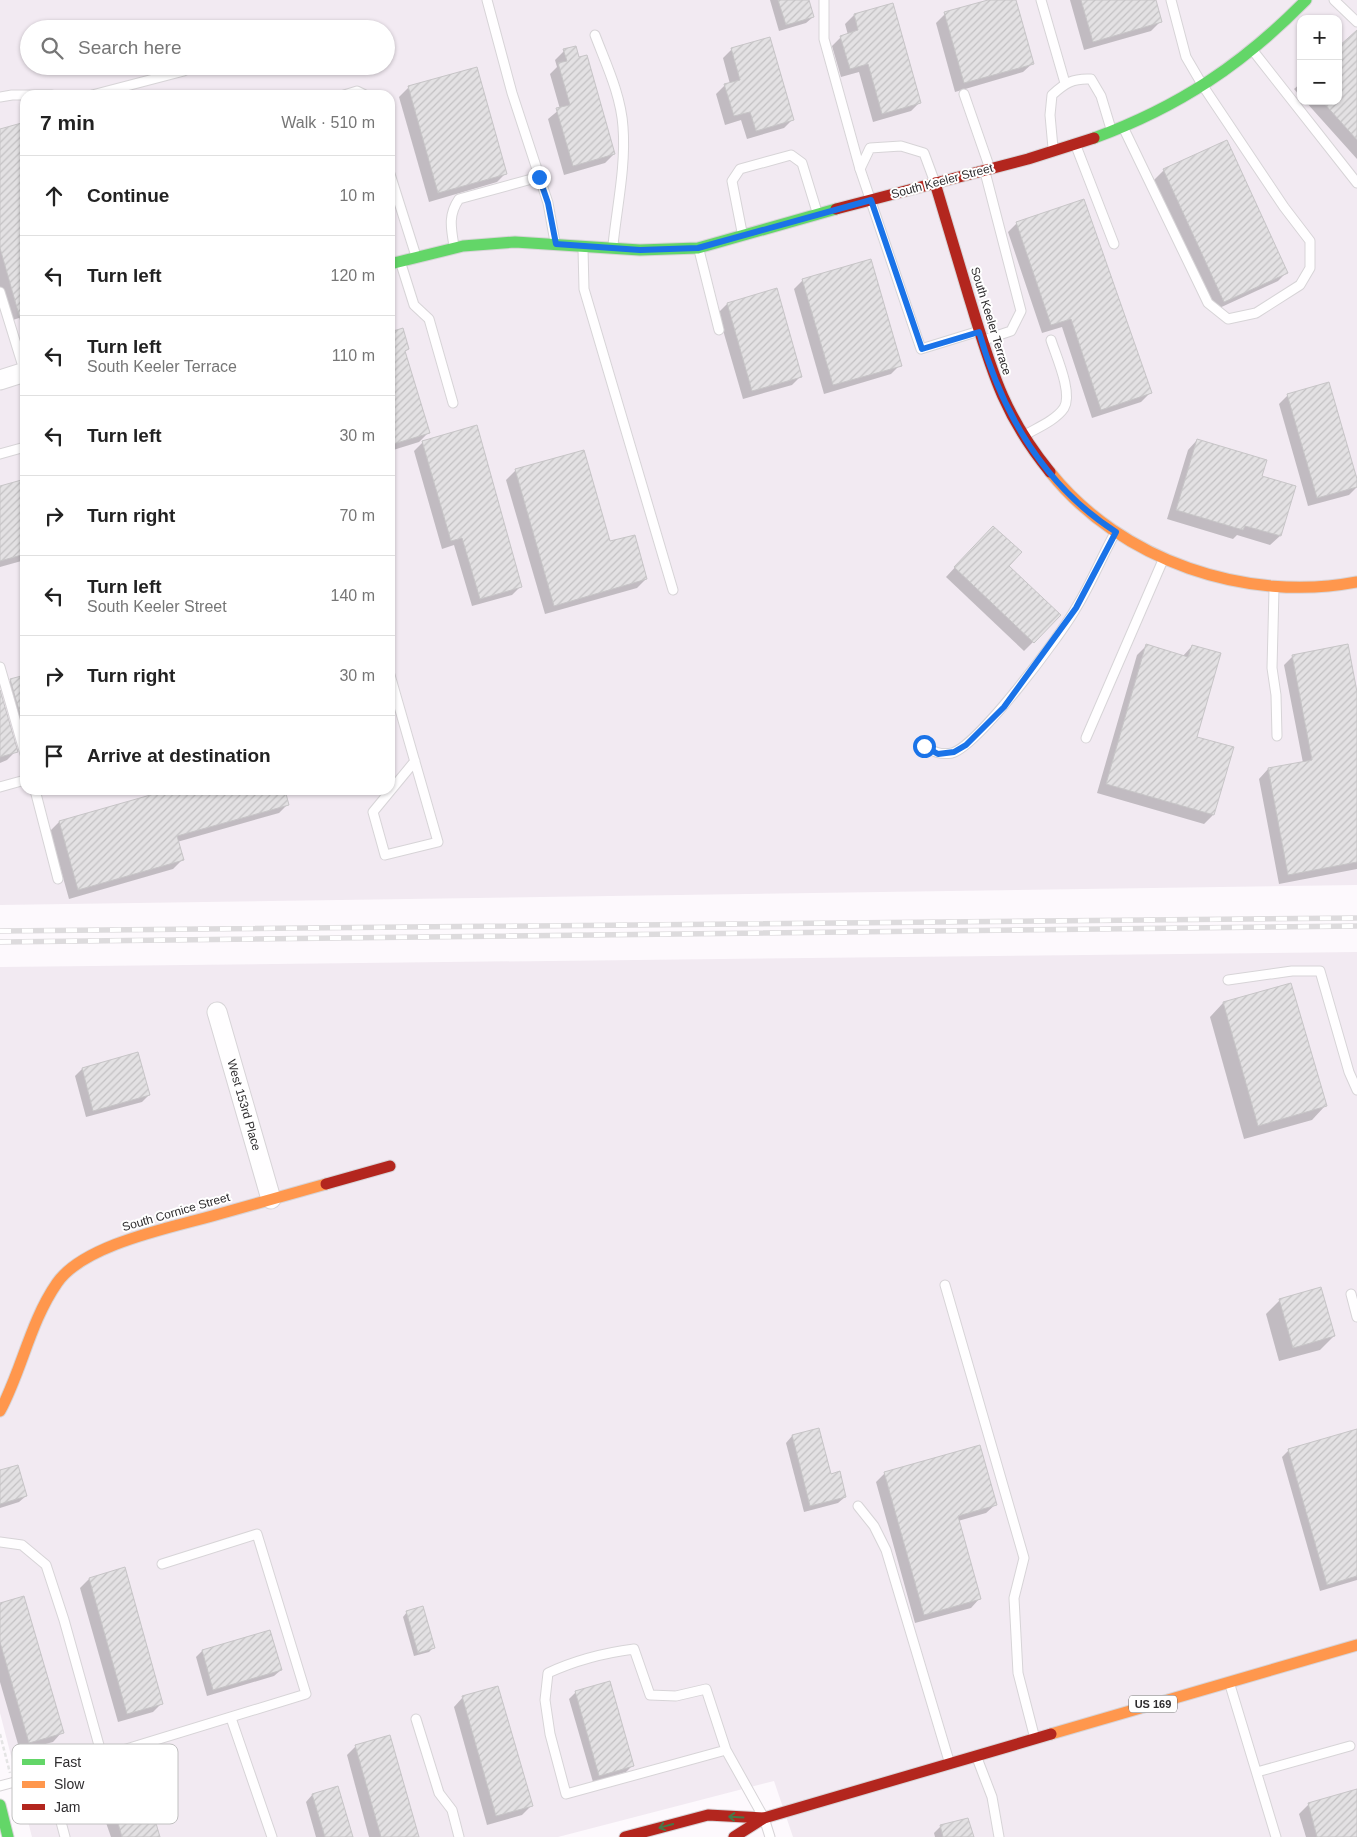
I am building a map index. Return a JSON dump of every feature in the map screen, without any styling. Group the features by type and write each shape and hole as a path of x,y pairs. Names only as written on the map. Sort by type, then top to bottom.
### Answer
{"main road":[{"name":"South Keeler Street","path":"395,263 416,256 454,248 515,242 640,250 698,248 1054,151 1123,127 1175,103 1203,86 1252,50 1306,0"},
{"name":"South Keeler Terrace","path":"934,183 998,389 1023,437 1042,466 1072,498 1116,532 1164,559 1213,576 1274,586 1307,588 1357,582"},
{"name":"South Cornice Street","path":"0,1411 14,1385 37,1317 58,1281 87,1257 126,1240 390,1166"},
{"name":"US 169","path":"734,1837 764,1818 1357,1645"},
{"path":"0,1806 8,1837"},
{"name":"US 169","path":"625,1837 708,1815 764,1818"}],"street":[{"path":"0,380 20,374"},
{"name":"West 153rd Place","path":"217,1012 271,1199"}],"lane":[{"path":"487,0 548,203 556,244"},
{"path":"824,0 824,39 860,169 922,349 1011,331 1021,311 987,170 964,94"},
{"path":"1041,0 1065,83"},
{"path":"1123,127 1208,303 1228,319 1256,313 1300,285 1310,268 1310,241 1279,200 1203,86 1186,57 1171,0"},
{"path":"1334,0 1357,22"},
{"path":"596,35 615,87 623,126 623,163 613,248"},
{"path":"1252,50 1357,183"},
{"path":"111,90 169,75"},
{"path":"1054,151 1050,115 1052,95 1065,83 1076,78 1091,79 1101,96 1112,131"},
{"path":"0,97 20,95"},
{"path":"1075,144 1114,244"},
{"path":"860,169 870,148 901,146 924,153 934,183"},
{"path":"743,235 732,181 740,169 791,155 802,163 818,214"},
{"path":"454,248 450,219 453,208 459,199 539,177"},
{"path":"395,190 416,256"},
{"path":"582,246 584,289 673,590"},
{"path":"698,248 719,330"},
{"path":"395,263 414,305 429,319 453,403"},
{"path":"0,292 20,356"},
{"path":"1023,437 1062,410 1067,400 1066,388 1051,340"},
{"path":"0,454 20,448"},
{"path":"924,746 938,754 954,752 966,745 1004,707 1076,608 1116,532"},
{"path":"1086,738 1164,559"},
{"path":"1274,586 1272,668 1276,696 1277,736"},
{"path":"0,667 20,737"},
{"path":"387,795 373,812 385,855 438,842 395,692"},
{"path":"395,785 415,761"},
{"path":"0,787 20,781"},
{"path":"36,795 58,879"},
{"path":"1228,980 1292,971 1320,971 1349,1072 1357,1090"},
{"path":"945,1285 1024,1558 1014,1598 1018,1673 1035,1738"},
{"path":"1351,1294 1357,1318"},
{"path":"858,1506 874,1526 886,1550 949,1764"},
{"path":"143,1744 306,1694 257,1534 162,1564"},
{"path":"0,1542 22,1545 46,1565 64,1620 99,1744"},
{"path":"726,1750 566,1794 550,1734 545,1700 548,1673 571,1662 605,1653 634,1650 650,1695 676,1696 706,1689 726,1750 764,1818 770,1837"},
{"path":"1229,1682 1276,1837"},
{"path":"231,1718 272,1837"},
{"path":"416,1719 439,1793 452,1810 459,1837"},
{"path":"1257,1772 1350,1746"},
{"path":"976,1756 992,1797 999,1837"},
{"path":"62,1824 65,1837"}],"shaded area":[{"path":"0,0 1357,0 1357,885 0,905"},
{"path":"1357,952 1357,1837 793,1837 774,1781 558,1837 32,1837 29,1824 178,1824 178,1744 12,1744 12,1760 0,1713 0,967"}],"building":[{"path":"778,0 809,0 814,17 786,25"},
{"path":"988,0 1016,0 1034,64 964,83 944,12"},
{"path":"1081,0 1156,0 1162,22 1093,42"},
{"path":"893,3 921,103 882,114 868,64 850,69 840,36 858,30 854,14"},
{"path":"1357,30 1357,140 1326,105 1342,105 1342,43"},
{"path":"770,37 794,120 756,131 750,112 734,116 724,84 740,80 731,48"},
{"path":"576,46 579,57 587,55 615,154 573,166 556,108 570,105 558,63 567,61 563,49"},
{"path":"477,67 507,174 438,193 408,86"},
{"path":"20,123 20,318 0,248 0,129"},
{"path":"1227,140 1288,273 1224,302 1163,169"},
{"path":"1084,199 1152,393 1101,410 1071,319 1051,325 1016,222"},
{"path":"871,259 902,366 833,385 802,279"},
{"path":"777,288 802,377 752,391 727,303"},
{"path":"403,328 409,349 405,351 430,433 395,444 395,330"},
{"path":"1329,382 1357,479 1357,487 1317,498 1287,394"},
{"path":"477,425 522,587 480,599 462,538 451,541 422,441"},
{"path":"1197,439 1267,460 1262,476 1296,486 1281,536 1245,526 1243,530 1176,510"},
{"path":"584,450 610,541 635,535 647,579 554,606 515,469"},
{"path":"20,480 20,555 0,561 0,486"},
{"path":"993,526 1022,552 1009,566 1061,615 1034,643 954,567"},
{"path":"1146,644 1188,657 1192,645 1221,653 1197,737 1234,747 1214,815 1106,784"},
{"path":"1348,644 1357,692 1357,862 1288,875 1268,768 1312,760 1292,655"},
{"path":"20,676 20,714 10,679"},
{"path":"0,690 18,752 0,757"},
{"path":"150,795 286,795 289,805 177,836 184,860 78,890 59,821"},
{"path":"1291,983 1327,1106 1258,1126 1223,1002"},
{"path":"138,1052 150,1095 93,1111 82,1068"},
{"path":"1321,1287 1335,1336 1293,1348 1279,1299"},
{"path":"819,1428 831,1474 840,1471 846,1497 810,1506 792,1435"},
{"path":"1357,1429 1357,1576 1327,1585 1288,1449"},
{"path":"980,1445 997,1505 958,1516 981,1599 924,1615 884,1472"},
{"path":"18,1465 27,1496 0,1504 0,1470"},
{"path":"125,1567 163,1704 127,1714 89,1578"},
{"path":"24,1596 64,1733 29,1743 0,1642 0,1603"},
{"path":"423,1606 435,1648 418,1653 406,1611"},
{"path":"270,1630 282,1670 213,1690 202,1650"},
{"path":"610,1681 634,1766 599,1776 575,1691"},
{"path":"498,1686 533,1806 496,1816 462,1696"},
{"path":"390,1735 419,1837 381,1837 355,1745"},
{"path":"338,1786 353,1837 325,1837 312,1794"},
{"path":"1357,1789 1357,1837 1317,1837 1308,1803"},
{"path":"968,1818 974,1837 943,1837 940,1825"},
{"path":"118,1824 156,1824 160,1837 122,1837"}],"railway":[{"path":"0,931 1357,918"},
{"path":"0,942 1357,926"}],"traffic: fast":[{"path":"1094,138 1125,126 1182,98 1234,64 1306,0"},
{"path":"395,263 463,246 515,242 640,250 698,248 836,209"},
{"path":"0,1805 8,1837"}],"traffic: slow":[{"path":"1050,472 1079,503 1112,530 1149,551 1189,568 1230,580 1273,586 1315,587 1357,582"},
{"path":"0,1411 48,1298 57,1283 69,1270 86,1258 106,1248 151,1232 326,1184"},
{"path":"1051,1734 1357,1645"}],"traffic: jam":[{"path":"836,209 1028,159 1094,138"},
{"path":"935,183 984,346 1000,389 1020,430 1050,472"},
{"path":"326,1184 390,1166"},
{"path":"734,1837 764,1818 1051,1734"},
{"path":"625,1837 708,1815 764,1818"}],"route":[{"path":"539,177 548,203 556,244 582,246 640,250 698,248 871,200 905,304 922,349 945,340 979,332 998,389 1019,431 1042,466 1072,498 1116,532 1076,608 1004,707 966,745 954,752 938,754 924,746"}]}
